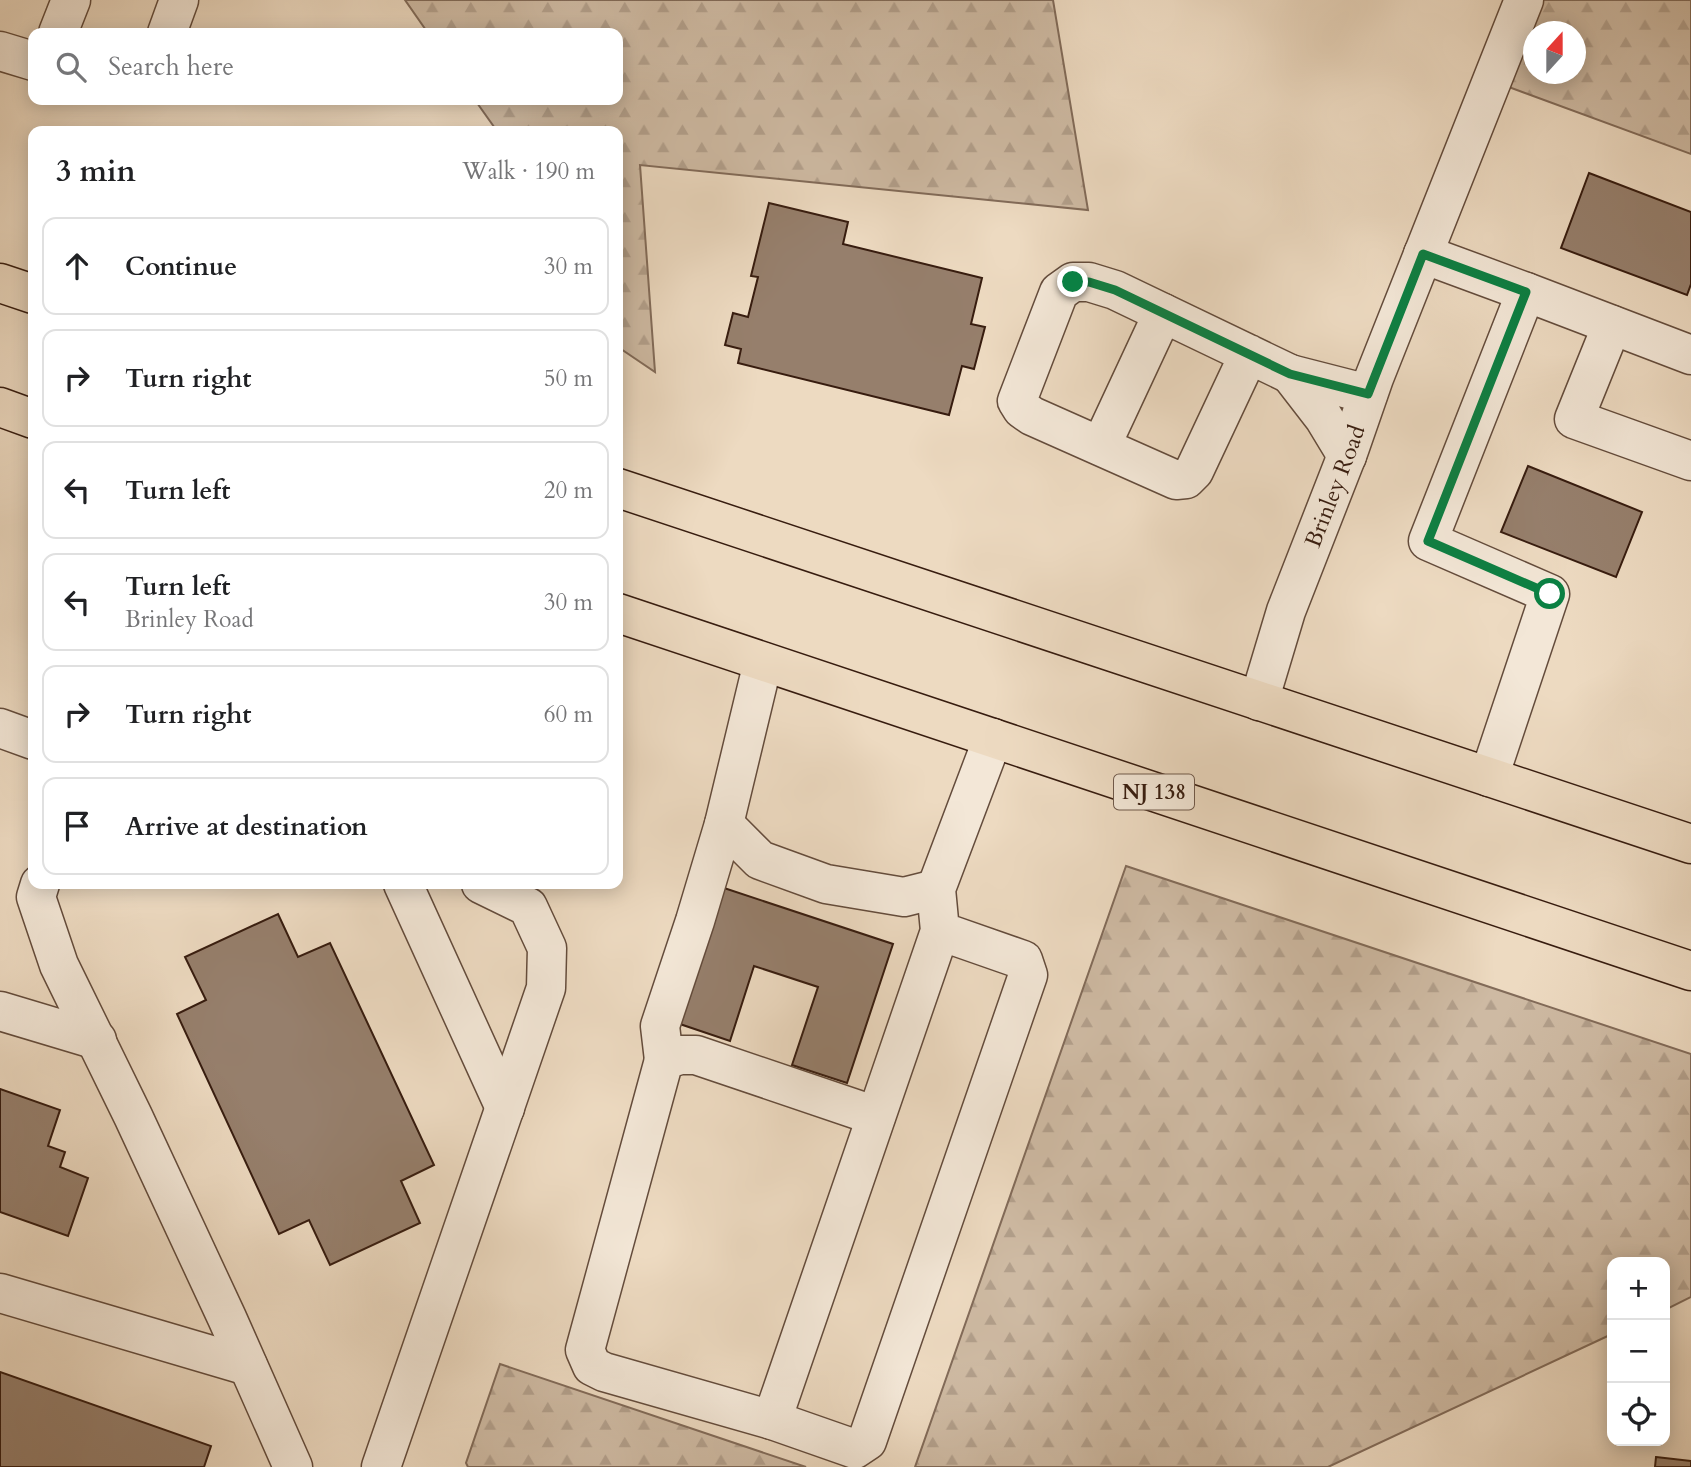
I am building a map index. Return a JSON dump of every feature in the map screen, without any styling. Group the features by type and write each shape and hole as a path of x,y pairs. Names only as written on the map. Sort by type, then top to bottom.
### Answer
{"highway":[{"path":"0,283 28,292"},
{"path":"0,407 28,417"},
{"path":"623,490 1691,844"},
{"name":"NJ 138","path":"623,615 1691,971"}],"street":[{"path":"60,28 71,0"},
{"path":"169,28 179,0"},
{"name":"Brinley Road","path":"1259,701 1286,611 1347,456 1368,394 1524,0"},
{"path":"0,51 28,59"},
{"path":"1423,254 1691,355"},
{"path":"1249,355 1194,471 1186,479 1176,480 1032,416 1022,409 1017,401 1059,292 1073,282 1089,282 1115,290 1290,374 1368,394"},
{"path":"1489,777 1550,594 1428,541 1526,292"},
{"path":"1101,446 1163,313"},
{"path":"1612,325 1574,419 1691,461"},
{"path":"1290,374 1324,418 1347,456"},
{"path":"762,662 724,824 660,1026 664,1060 585,1350 592,1366 604,1372 772,1420 855,1450 867,1441 1028,975 1023,960 940,931"},
{"path":"0,728 28,738"},
{"path":"772,1420 940,931 936,889 993,738"},
{"path":"724,824 760,860 826,884 904,897 936,889"},
{"path":"38,889 36,897 60,965 163,1179 293,1467"},
{"path":"405,889 505,1108"},
{"path":"381,1467 546,988 547,948 528,907 491,889"},
{"path":"0,1011 97,1040"},
{"path":"664,1060 680,1055 696,1055 876,1116"},
{"path":"0,1293 248,1366"}],"green space":[{"path":"405,0 1053,0 1088,210 640,165 655,372 623,350 623,126 493,126 479,105 623,105 623,28 425,28"},
{"path":"1522,0 1691,0 1691,154 1487,79"},
{"path":"1126,866 1691,1054 1691,1297 1670,1308 1670,1257 1607,1257 1607,1336 1328,1467 915,1467"},
{"path":"500,1364 806,1467 468,1467 466,1463"}],"building":[{"path":"1589,173 1691,212 1691,284 1687,295 1561,248"},
{"path":"769,203 848,222 843,244 982,278 971,324 985,327 974,369 962,366 949,415 738,363 741,349 725,345 733,313 748,317 758,277 751,276"},
{"path":"1528,466 1642,512 1616,577 1501,532"},
{"path":"718,886 893,944 847,1083 792,1065 818,987 754,966 730,1041 674,1022"},
{"path":"278,914 298,957 330,943 434,1165 401,1181 420,1223 330,1265 309,1220 279,1234 177,1014 206,1000 185,957"},
{"path":"0,1089 60,1110 48,1146 65,1152 60,1167 88,1178 68,1236 0,1212"},
{"path":"0,1372 211,1446 204,1467 0,1467"},
{"path":"1656,1457 1691,1461 1691,1467 1655,1467"}],"route":[{"path":"1073,282 1089,282 1115,290 1290,374 1368,394 1423,254 1526,292 1428,541 1550,594"}]}
